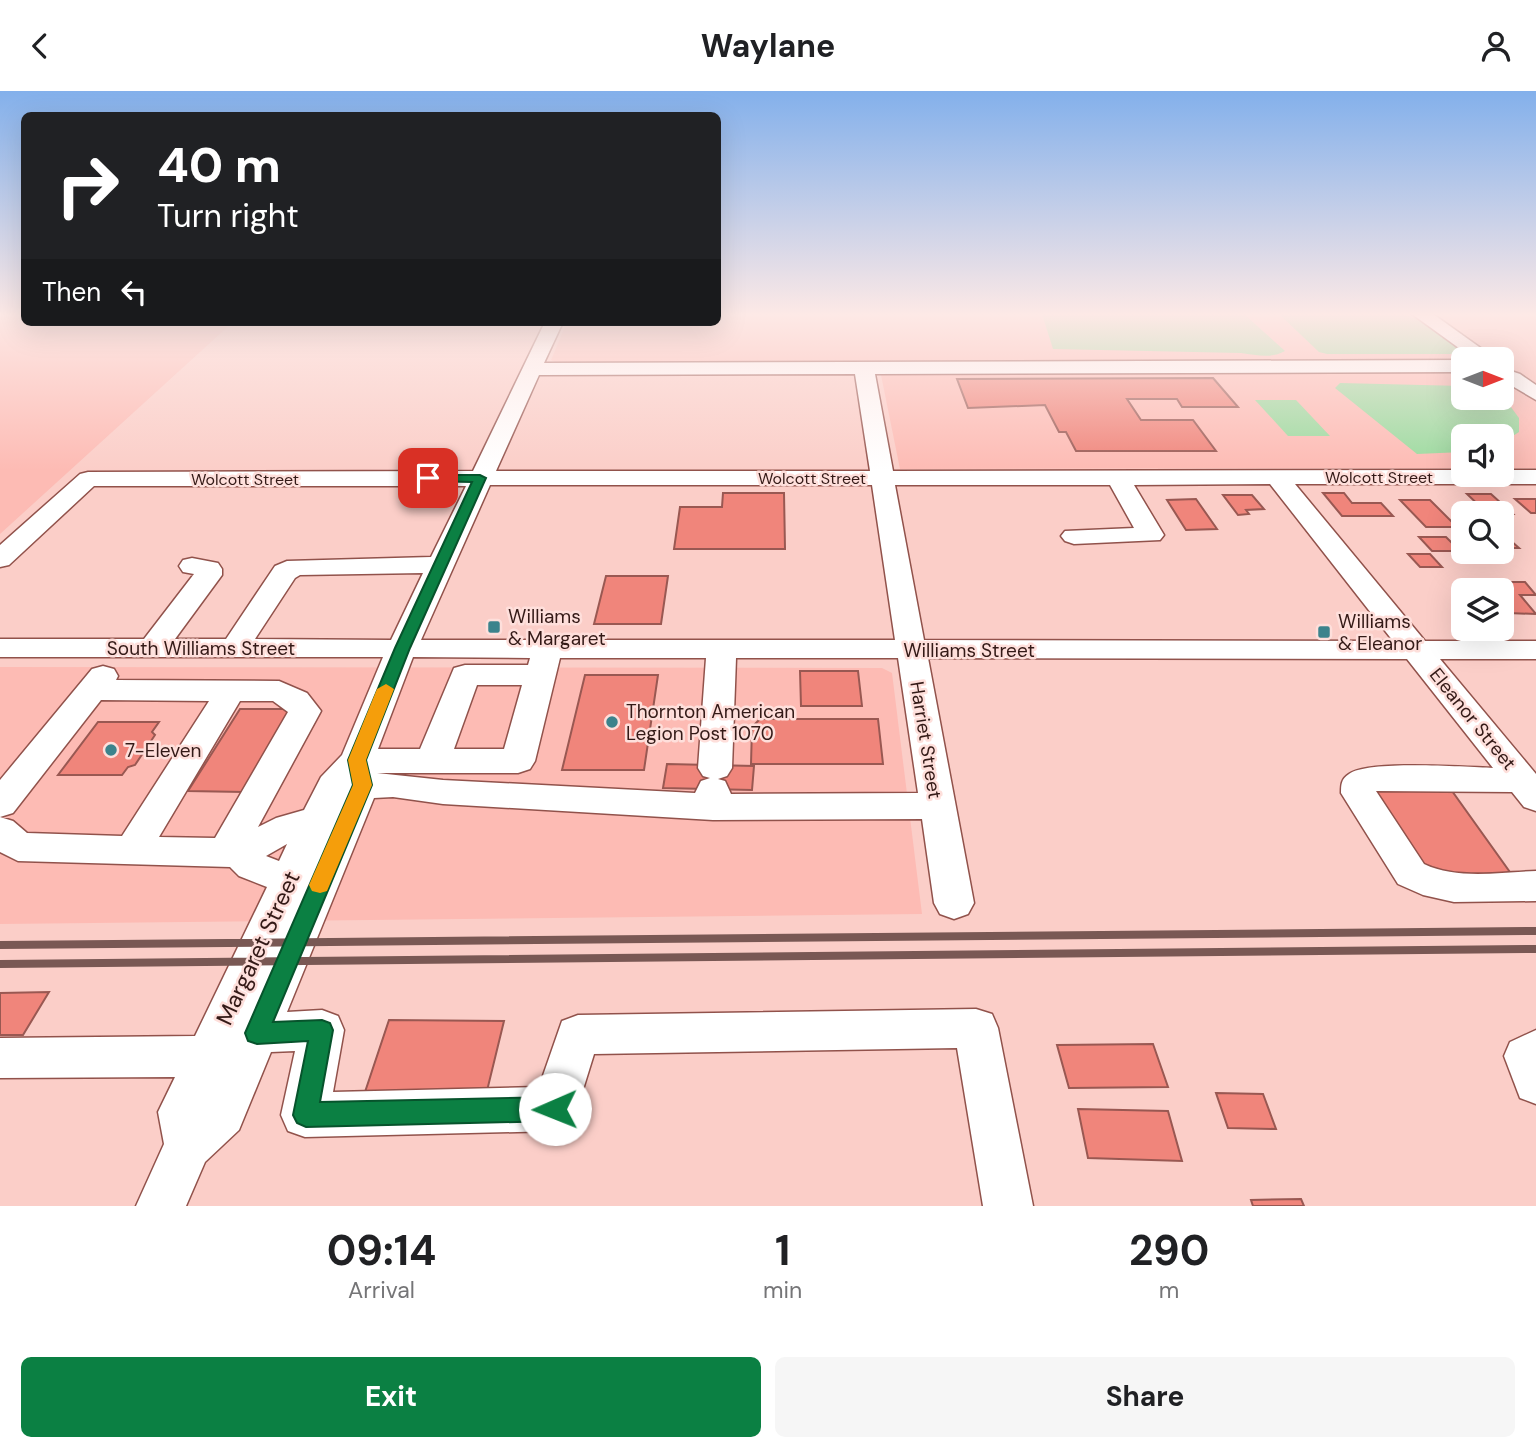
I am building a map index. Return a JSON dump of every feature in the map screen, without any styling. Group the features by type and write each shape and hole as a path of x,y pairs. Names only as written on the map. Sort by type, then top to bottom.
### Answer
{"street":[{"name":"Margaret Street","path":"161,1206 188,1145 222,1114 257,1033 343,787 402,648 534,366"},
{"path":"533,369 1451,366"},
{"name":"Harriet Street","path":"864,369 954,903"},
{"path":"1514,379 1536,394"},
{"name":"Wolcott Street","path":"0,559 88,479 1536,477"},
{"path":"1074,536 1151,535 1118,478"},
{"name":"Eleanor Street","path":"1277,478 1529,789"},
{"path":"235,648 285,572 296,567 440,565"},
{"path":"0,803 92,689 139,648 208,575 209,569 192,566"},
{"name":"South Williams Street","path":"0,648 402,648"},
{"name":"Williams Street","path":"402,648 544,662 721,649 1536,650"},
{"path":"714,788 721,649"},
{"path":"0,831 18,847 233,853 289,827 343,787 433,761 518,761 544,662 465,675 433,761"},
{"path":"92,689 279,691 296,700 305,711 233,853"},
{"path":"132,850 231,689"},
{"path":"1529,789 1367,779 1358,784 1359,793 1411,874 1423,883 1439,886 1536,886"},
{"path":"343,787 393,785 443,792 714,788 937,806"},
{"name":"Margaret Street","path":"188,1145 182,1112 290,880 343,787"},
{"path":"233,853 252,866 290,880"},
{"path":"257,1033 322,1030 306,1115 555,1109 578,1035 976,1028 1008,1206"},
{"path":"1536,1050 1526,1056 1536,1083"},
{"path":"0,1058 208,1056"}],"shaded area":[{"path":"0,366 185,366 0,534"},
{"path":"879,366 1451,366 1451,410 1514,410 1514,366 1536,366 1536,468 1514,468 1514,424 1451,424 1451,468 900,469"},
{"path":"0,667 882,668 892,673 922,914 0,924"}],"green space":[{"path":"1340,383 1451,386 1451,410 1513,410 1519,418 1519,432 1514,435 1514,424 1451,424 1451,453 1417,454 1335,388"},
{"path":"1255,400 1296,400 1330,436 1288,436"}],"building":[{"path":"1213,378 1238,407 1182,407 1177,399 1127,399 1141,420 1193,420 1216,451 1076,451 1066,432 1059,432 1045,405 968,408 957,379"},
{"path":"723,493 784,493 785,549 674,549 680,507 722,507"},
{"path":"1323,493 1344,493 1352,503 1381,503 1393,516 1342,516"},
{"path":"1467,494 1491,494 1499,501 1474,501"},
{"path":"1223,495 1252,495 1264,509 1246,510 1249,514 1238,515"},
{"path":"1196,499 1217,529 1186,530 1167,500"},
{"path":"1515,499 1536,499 1536,513 1531,513"},
{"path":"1400,500 1430,500 1451,521 1451,527 1426,527"},
{"path":"1419,537 1446,537 1451,542 1451,551 1432,551"},
{"path":"1408,554 1430,554 1442,567 1420,567"},
{"path":"606,576 668,576 661,624 594,624"},
{"path":"1514,582 1525,582 1536,595 1520,595 1536,614 1514,613"},
{"path":"800,671 858,671 862,706 801,706"},
{"name":"Thornton American Legion Post 1070","path":"585,675 658,675 644,770 562,770"},
{"name":"7-Eleven","path":"240,709 291,709 244,792 188,791"},
{"path":"760,719 878,719 883,764 751,764 752,727"},
{"name":"7-Eleven","path":"98,722 159,722 152,732 155,735 135,765 128,767 122,775 58,775"},
{"path":"667,764 754,766 752,790 663,788"},
{"path":"1375,791 1452,791 1517,882 1432,881"},
{"path":"49,992 23,1035 0,1035 0,993"},
{"path":"389,1020 504,1021 485,1099 363,1098"},
{"path":"1153,1044 1168,1087 1069,1088 1057,1045"},
{"path":"1216,1093 1263,1094 1276,1129 1228,1128"},
{"path":"1078,1109 1168,1111 1182,1161 1088,1158"},
{"path":"1301,1199 1304,1206 1253,1206 1251,1200"}],"railway":[{"path":"0,945 1536,931"},
{"path":"0,964 1536,949"}],"slow traffic":[{"path":"320,885 362,785 357,760 386,689"}],"place":[{"name":"Williams & Margaret","path":"494,627"},
{"name":"Williams & Eleanor","path":"1324,632"},
{"name":"Thornton American Legion Post 1070","path":"612,722"},
{"name":"7-Eleven","path":"111,750"}],"route":[{"path":"428,478 480,478 402,648 357,760 362,785 257,1033 322,1030 306,1115 555,1109"}]}
